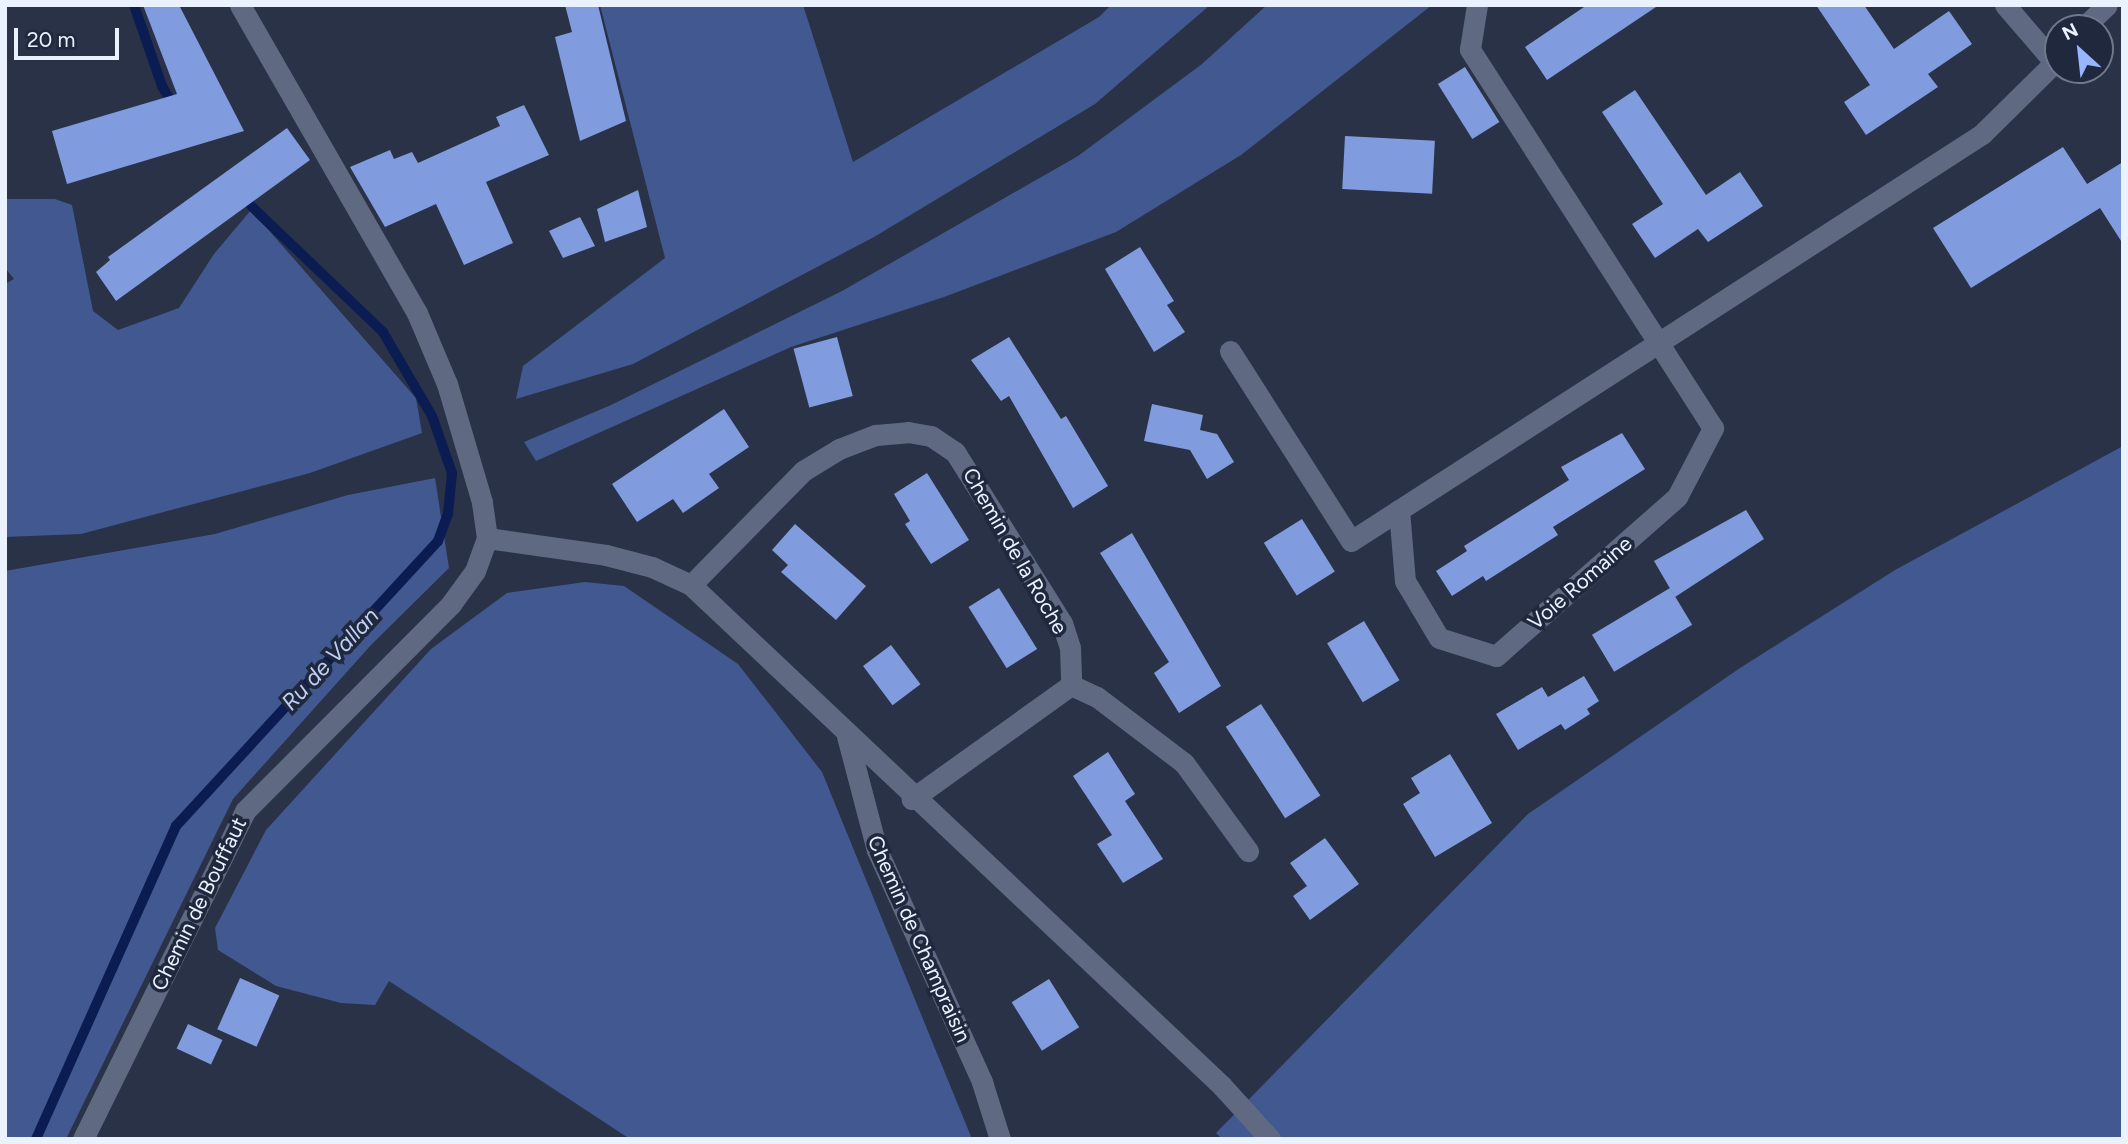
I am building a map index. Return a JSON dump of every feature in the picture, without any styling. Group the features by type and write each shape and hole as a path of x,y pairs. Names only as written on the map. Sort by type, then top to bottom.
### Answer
{"street":[{"path":"240,5 417,313 447,384 482,502 487,538 606,555 652,567 691,585 912,799 1222,1086 1270,1139"},
{"name":"Voie Romaine","path":"1399,510 1405,581 1439,638 1496,656 1677,498 1713,428 1471,50 1477,5"},
{"path":"2005,5 2044,47"},
{"path":"1230,351 1351,541 1982,134 2044,74"},
{"name":"Chemin de la Roche","path":"691,585 803,471 839,449 876,435 931,436 956,452 973,474 1062,623 1070,648 1071,685"},
{"name":"Chemin de Bouffaut","path":"83,1139 245,811 451,604 475,571 487,538"},
{"path":"912,799 1071,685 1097,697 1184,763 1248,851"},
{"name":"Chemin de Champraisin","path":"847,736 877,850 982,1082 1000,1139"}],"shaded area":[{"path":"600,5 803,5 853,162 1099,17 1111,5 1210,5 1095,104 874,237 633,364 516,399 523,366 665,258"},
{"path":"1267,5 1432,5 1241,155 1116,232 944,297 791,347 536,461 524,442 611,405 842,291 1078,156 1202,64"},
{"path":"5,199 55,199 72,205 93,311 118,330 179,308 214,254 251,210 416,398 422,433 310,473 81,534 5,537 5,284 14,279 5,268"},
{"path":"2123,446 2123,1139 1222,1139 1216,1133 1528,814 1740,668 1895,570"},
{"path":"435,478 449,568 371,645 233,799 66,1139 5,1139 5,571 215,534 348,495"},
{"path":"585,582 624,586 738,664 822,772 972,1139 630,1139 389,981 375,1005 341,1003 276,986 218,950 215,928 266,830 431,649 507,593"}],"building":[{"path":"143,5 179,5 244,131 67,184 52,131 177,94"},
{"path":"565,5 598,5 626,121 580,141 555,37 572,32"},
{"path":"1587,5 1659,5 1547,80 1525,47"},
{"path":"1816,5 1864,5 1894,49 1949,11 1972,44 1928,74 1938,87 1866,135 1844,102 1870,85"},
{"path":"1465,67 1499,122 1472,139 1438,84"},
{"path":"1635,90 1706,195 1740,172 1763,206 1708,242 1698,229 1655,258 1632,224 1663,204 1602,112"},
{"path":"524,105 549,155 486,182 513,243 464,265 436,204 385,227 350,167 390,150 394,159 412,152 418,163 500,126 496,117"},
{"path":"287,128 310,160 116,301 96,272 110,260 108,257"},
{"path":"1345,136 1435,141 1432,194 1342,189"},
{"path":"2063,147 2087,184 2123,162 2123,244 2100,208 1971,288 1933,228"},
{"path":"638,190 647,227 605,242 597,209"},
{"path":"580,217 595,246 563,258 549,231"},
{"path":"1140,247 1174,301 1167,305 1185,332 1154,352 1105,269"},
{"path":"837,337 853,396 809,408 794,349"},
{"path":"1009,337 1061,419 1066,416 1108,486 1073,508 1009,396 1001,401 971,360"},
{"path":"1152,404 1203,415 1200,430 1217,434 1234,462 1207,479 1190,450 1144,441"},
{"path":"724,409 749,447 709,474 719,488 683,513 673,499 637,522 612,484"},
{"path":"1622,433 1645,469 1553,527 1558,535 1486,581 1483,576 1452,596 1436,571 1467,551 1464,546 1569,480 1561,467"},
{"path":"927,473 969,540 931,564 905,524 910,521 894,494"},
{"path":"1746,510 1764,539 1675,597 1654,561"},
{"path":"1302,519 1335,572 1297,595 1264,543"},
{"path":"795,524 866,586 836,620 781,572 788,565 772,550"},
{"path":"1132,533 1221,686 1179,713 1154,673 1169,662 1100,553"},
{"path":"999,588 1037,649 1007,668 968,607"},
{"path":"1670,588 1692,625 1614,672 1592,635"},
{"path":"1364,621 1400,680 1363,702 1327,643"},
{"path":"891,645 920,684 893,705 863,666"},
{"path":"1584,676 1599,701 1587,709 1590,714 1565,730 1561,724 1518,750 1496,714 1542,687 1548,697"},
{"path":"1261,704 1320,795 1285,818 1226,727"},
{"path":"1108,752 1135,794 1125,801 1163,859 1123,883 1097,844 1112,835 1073,776"},
{"path":"1450,754 1492,823 1435,857 1403,804 1420,793 1411,778"},
{"path":"1325,838 1359,884 1310,920 1293,896 1307,886 1290,863"},
{"path":"240,978 279,995 257,1047 217,1029"},
{"path":"1049,979 1079,1027 1042,1051 1012,1002"},
{"path":"188,1024 222,1040 211,1065 177,1048"}],"waterway":[{"name":"Ru de Vallan","path":"134,5 162,86 174,107"},
{"name":"Ru de Vallan","path":"36,1139 176,826 438,541 448,514 452,473 432,416 383,332 251,206"}]}
